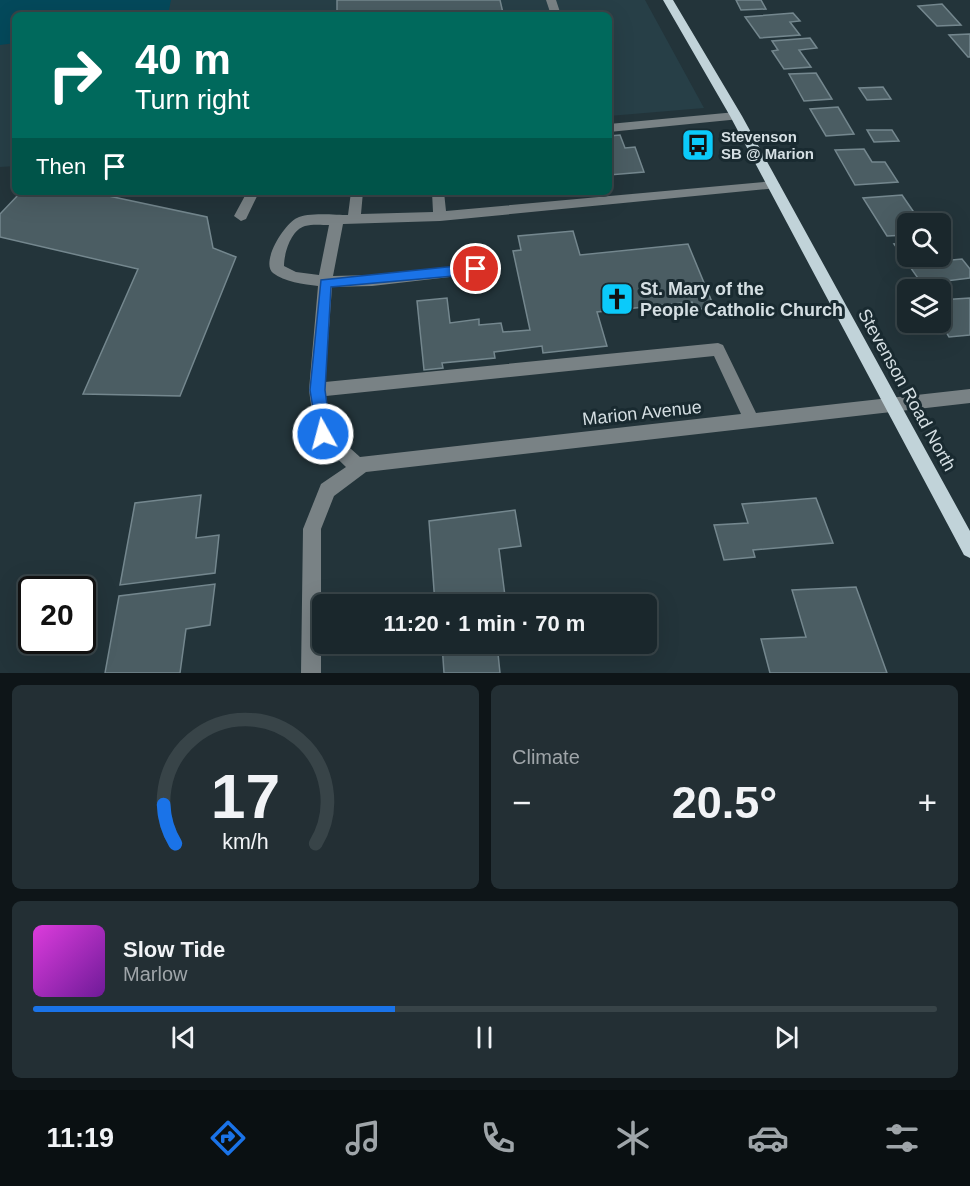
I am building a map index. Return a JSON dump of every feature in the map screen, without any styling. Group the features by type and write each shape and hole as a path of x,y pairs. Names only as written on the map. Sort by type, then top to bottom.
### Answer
{"main road":[{"name":"Stevenson Road North","path":"668,0 736,116 970,549"}],"street":[{"path":"612,128 736,116"},
{"path":"476,269 325,283 290,276 277,269 276,263 281,248 296,225 310,219 440,216 774,186"},
{"path":"241,216 251,195"},
{"path":"354,218 357,195"},
{"path":"438,195 440,216"},
{"path":"337,219 325,283 317,390 323,434 358,467"},
{"path":"317,390 718,349 752,421"},
{"name":"Marion Avenue","path":"311,673 312,529 327,490 363,464 970,396"}],"shaded area":[{"path":"0,0 645,0 704,108 612,116 612,12 12,12 12,166 0,167"},
{"path":"0,0 171,0 169,12 12,12 12,43 0,45"}],"building":[{"path":"337,0 500,0 503,12 337,12"},
{"path":"736,0 761,0 766,9 741,10"},
{"path":"942,4 961,25 937,26 918,6"},
{"path":"793,13 800,21 790,22 800,35 760,38 745,17"},
{"path":"970,34 970,57 968,57 949,35"},
{"path":"810,38 817,48 799,50 811,67 784,69 772,51 778,50 772,41"},
{"path":"816,73 832,99 804,101 789,74"},
{"path":"883,87 891,99 867,100 859,88"},
{"path":"838,107 854,134 826,136 810,109"},
{"path":"867,130 892,130 899,141 874,142"},
{"path":"620,135 625,148 635,147 644,172 612,175 612,136"},
{"path":"864,149 872,162 885,162 898,182 855,185 835,150"},
{"path":"18,195 104,195 207,217 213,248 236,257 180,396 83,394 138,269 0,237 0,214"},
{"path":"902,195 914,213 897,213 897,236 887,236 863,198"},
{"name":"St. Mary of the People Catholic Church","path":"573,231 580,255 688,244 714,307 695,310 692,302 597,312 607,346 543,353 542,346 494,352 495,358 442,363 443,368 424,370 417,301 447,298 450,323 479,319 479,325 501,323 503,332 530,330 513,251 521,250 518,236"},
{"path":"962,259 970,269 970,278 951,280 918,279 910,267 951,267 951,260"},
{"path":"970,298 970,335 949,337 947,333 951,333 951,299"},
{"path":"201,495 196,538 219,535 215,573 120,585 135,503"},
{"path":"816,498 833,543 753,550 755,557 724,560 714,525 748,523 742,504"},
{"path":"515,510 521,546 499,549 505,594 434,594 429,521"},
{"path":"215,584 210,625 186,629 180,673 105,673 119,596"},
{"path":"856,587 887,673 770,673 761,639 806,637 792,590"},
{"path":"443,654 498,654 500,673 444,673"}],"place":[{"name":"Stevenson SB @ Marion","path":"698,145"},
{"name":"St. Mary of the People Catholic Church","path":"617,299"}],"route":[{"path":"323,434 317,390 325,283 476,269"}]}
